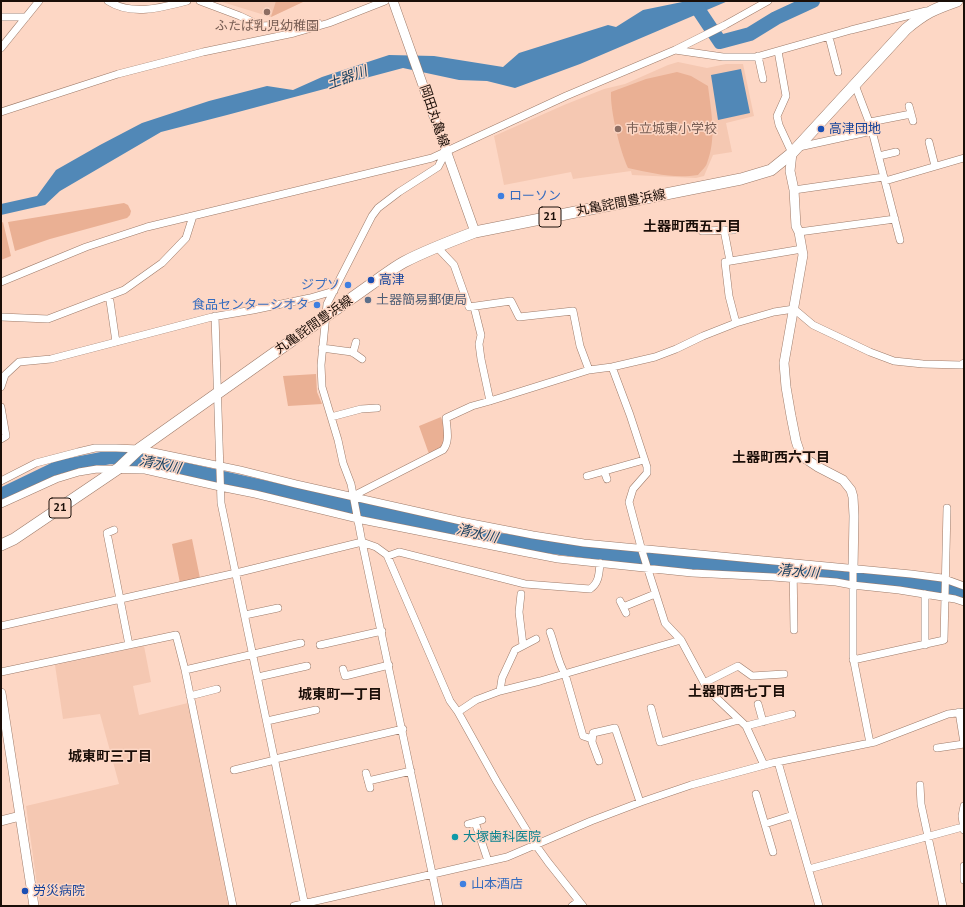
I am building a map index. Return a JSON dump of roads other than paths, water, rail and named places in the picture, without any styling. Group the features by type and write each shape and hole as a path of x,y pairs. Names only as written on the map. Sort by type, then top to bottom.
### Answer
{"main road":[{"name":"丸亀詫間豊浜線","path":"1,546 14,539 119,468 138,450 403,263 436,246 475,232 753,176 771,170 795,150 906,30 920,17 932,10 957,1"}],"street":[{"path":"1,48 39,1"},
{"path":"108,1 122,8 140,9 163,7 187,1"},
{"path":"200,1 240,16 261,26 329,23"},
{"path":"1,282 86,247 147,227 432,158 566,96 675,50 768,1"},
{"path":"1,112 118,74 203,52 294,33 391,2"},
{"name":"岡田丸亀線","path":"391,2 475,232"},
{"path":"675,50 723,57 758,56 932,10"},
{"path":"1,17 26,17"},
{"path":"829,37 838,72"},
{"path":"778,51 786,96 778,116 779,125 795,150 790,171 794,190 796,226 799,232 803,255 784,363 786,387 796,441 800,452 806,459 818,467 843,480 851,490 853,497 853,660 870,743"},
{"path":"758,56 763,79"},
{"path":"855,85 870,122 900,240"},
{"path":"870,122 911,114"},
{"path":"795,150 872,130"},
{"path":"929,142 935,166"},
{"path":"439,906 362,542 359,519 351,484 343,463 320,378 327,304 372,216 378,208 399,192 438,167 446,152"},
{"path":"879,156 896,152"},
{"path":"794,190 885,179 964,158"},
{"path":"1,317 48,319 124,290 162,264 186,238 193,216"},
{"path":"799,232 895,219"},
{"path":"724,230 730,261"},
{"path":"702,231 734,230"},
{"path":"436,246 454,265 469,307 511,301 519,317 573,311 580,346 589,370"},
{"path":"736,323 729,296 725,262 802,249"},
{"path":"1,387 5,375 19,362 51,359 215,316 253,310 310,298 334,291"},
{"path":"108,296 110,300 116,342"},
{"path":"474,307 481,335 479,344 481,360 490,401"},
{"path":"353,496 443,450 446,446 447,440 446,418 472,406 589,370 612,367 655,357 736,323 774,312 794,309 813,325 870,352 894,361 961,366 964,363"},
{"path":"215,316 221,503 305,905"},
{"path":"353,353 356,342"},
{"path":"322,348 353,353 362,359"},
{"path":"612,367 630,415 647,473 632,489 629,502 655,594 665,623 682,640 708,690 730,713 746,726 764,765"},
{"path":"1,407 6,436 1,439"},
{"path":"331,417 361,409 377,408"},
{"path":"1,481 36,463 95,448 138,450 353,496 461,521 528,534 642,550 911,574 964,586"},
{"path":"587,476 644,460"},
{"path":"1,504 56,479 79,472 119,468 145,470 359,519 526,553 648,569 836,582 945,597 964,602"},
{"path":"604,471 607,479"},
{"path":"853,660 944,640 947,508"},
{"path":"114,530 107,533 129,645"},
{"path":"1,626 236,573 362,542 376,547 388,556 450,701 458,712 497,782 535,844 581,904 572,906"},
{"path":"388,556 399,552 525,584 590,589 594,586 598,578 600,563"},
{"path":"793,563 794,630"},
{"path":"521,594 519,608 523,645"},
{"path":"623,607 655,594"},
{"path":"925,594 925,645"},
{"path":"245,615 278,608"},
{"path":"519,608 527,608"},
{"path":"320,645 382,632"},
{"path":"550,632 562,670 565,674 583,736 592,739"},
{"path":"1,672 176,635 185,670 233,906"},
{"path":"500,691 502,678 511,649 536,639"},
{"path":"458,712 476,700 500,691 682,640"},
{"path":"185,670 253,654 286,643 301,643"},
{"path":"343,669 345,676 389,665"},
{"path":"258,677 307,666"},
{"path":"704,683 738,666 752,676 784,674"},
{"path":"190,696 217,689"},
{"path":"1,693 34,906"},
{"path":"758,704 763,722"},
{"path":"651,708 660,742 739,720"},
{"path":"267,721 316,710"},
{"path":"294,906 305,905 507,857 535,844 640,802 692,785 764,765 870,743 943,716 962,712 964,744 937,748"},
{"path":"746,726 792,714"},
{"path":"599,761 592,742 593,733 615,728 640,802"},
{"path":"234,770 402,729"},
{"path":"778,762 819,906"},
{"path":"366,773 369,785 411,771"},
{"path":"920,784 918,797 945,903"},
{"path":"756,794 773,852"},
{"path":"809,869 928,836 964,829 962,816 964,806"},
{"path":"765,824 793,815"},
{"path":"1,821 20,816"},
{"path":"475,822 488,861"},
{"path":"964,866 964,880"}],"water":[{"name":"土器川","path":"687,1 728,1 580,64 515,88 487,81 459,80 403,68 161,132 60,191 45,205 1,215 1,204 37,196 56,170 100,145 142,123 209,101 267,86 293,90 322,77 389,55 434,56 503,67 519,53 608,25 616,27 643,10"},
{"path":"741,69 750,113 718,120 711,75"}],"waterway":[{"path":"696,6 720,42 750,34 776,18 813,1"},
{"name":"清水川","path":"1,495 59,467 111,457 152,462 499,540 631,557 843,578 919,583 964,593"}],"place":[{"name":"ふたば乳児幼稚園","path":"267,12"},
{"name":"市立城東小学校","path":"618,129"},
{"name":"高津団地","path":"821,129"},
{"name":"ローソン","path":"501,196"},
{"name":"高津","path":"371,280"},
{"name":"ジプソ","path":"348,285"},
{"name":"土器簡易郵便局","path":"368,300"},
{"name":"食品センターシオタ","path":"317,305"},
{"name":"大塚歯科医院","path":"455,837"},
{"name":"山本酒店","path":"463,884"},
{"name":"労災病院","path":"25,891"}],"district":[{"name":"土器町西五丁目","path":"692,227"},
{"name":"土器町西六丁目","path":"781,458"},
{"name":"土器町西七丁目","path":"737,692"},
{"name":"城東町一丁目","path":"340,695"},
{"name":"城東町三丁目","path":"110,757"}]}
